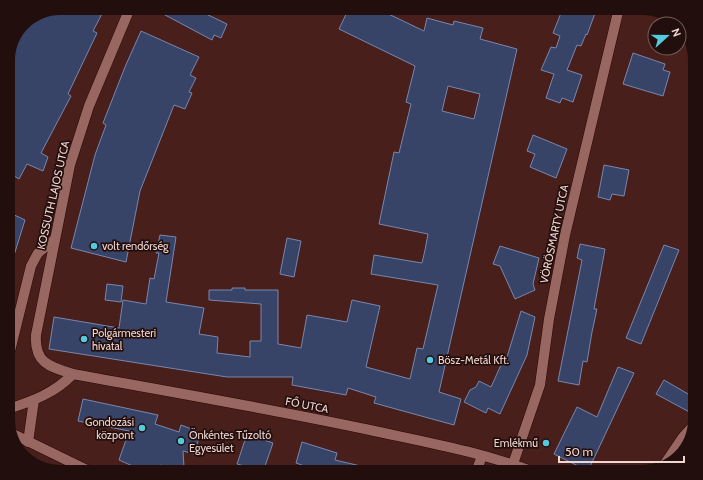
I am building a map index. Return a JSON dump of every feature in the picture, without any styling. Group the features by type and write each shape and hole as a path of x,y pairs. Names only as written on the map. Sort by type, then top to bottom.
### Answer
{"street":[{"name":"KOSSUTH LAJOS UTCA","path":"73,374 54,368 43,361 38,354 35,345 70,165 89,106 127,15"},
{"name":"VÖRÖSMARTY UTCA","path":"514,464 540,385 549,319 564,235 617,15"},
{"path":"15,329 30,266 38,253 55,240"},
{"path":"15,407 34,400 61,386 73,374"},
{"name":"FŐ UTCA","path":"73,374 315,419 514,464"},
{"path":"28,442 34,400"},
{"path":"670,456 685,435"},
{"path":"18,437 76,465"},
{"path":"479,465 482,456"}],"building":[{"path":"60,15 101,15 93,31 97,33 68,94 71,96 41,153 48,157 43,171 27,164 19,179 15,176 15,57 18,43 28,28 43,18"},
{"path":"165,15 208,15 227,24 221,38 214,35 212,40"},
{"path":"346,15 391,15 424,31 427,18 453,25 454,21 483,28 480,39 517,49 439,392 461,399 454,425 374,403 376,397 348,388 346,395 292,385 293,377 227,377 49,349 54,317 119,328 123,300 146,304 150,278 154,279 159,253 156,253 160,235 176,237 166,302 204,308 199,334 218,337 217,353 250,357 250,341 261,341 261,304 209,300 209,290 232,290 232,288 245,288 245,290 278,290 278,344 301,348 307,315 347,322 352,300 380,306 366,367 410,379 417,348 423,349 438,285 371,274 374,255 422,263 425,250 428,234 379,224 394,152 399,153 411,104 406,102 415,66 339,29","holes":["448,86 480,94 474,119 442,111"]},
{"path":"560,15 594,15 587,35 586,34 581,46 577,45 567,70 582,75 573,102 562,98 560,103 546,98 554,74 541,70 551,47 556,48 560,36 553,33"},
{"path":"141,31 199,57 190,75 196,78 189,92 192,93 185,109 174,105 140,191 126,262 71,248 95,155 106,125 103,123"},
{"path":"633,53 665,64 663,70 670,72 663,96 623,84"},
{"path":"533,135 567,149 556,178 530,167 535,154 527,151"},
{"path":"604,165 629,170 624,196 612,194 610,200 598,197"},
{"path":"15,215 25,220 15,252"},
{"path":"287,238 301,241 294,277 280,274"},
{"path":"580,244 605,249 594,309 597,309 587,362 583,361 579,385 558,381 582,260 577,258"},
{"path":"664,245 679,250 641,344 626,338"},
{"path":"500,246 539,258 533,284 535,290 515,299 500,266 493,264"},
{"path":"107,284 123,286 121,302 105,300"},
{"path":"521,311 535,317 527,355 500,414 488,408 486,413 464,402 470,390 476,387 479,381 491,387 505,356 507,357"},
{"path":"618,367 634,373 591,465 576,465 554,454 577,407 597,417"},
{"path":"664,380 688,394 688,411 656,394"},
{"path":"83,399 158,415 155,424 179,432 181,425 197,431 195,437 199,438 194,454 183,451 184,465 130,465 119,460 129,431 78,421"},
{"path":"247,434 273,443 265,465 237,464"},
{"path":"302,442 337,453 335,460 356,465 302,465 296,463"}],"place":[{"name":"volt rendőrség","path":"94,246"},
{"name":"Polgármesteri hivatal","path":"84,339"},
{"name":"Bösz-Metál Kft.","path":"430,360"},
{"name":"Gondozási központ","path":"142,428"},
{"name":"Önkéntes Tűzoltó Egyesület","path":"181,441"},
{"name":"Emlékmű","path":"546,443"}]}
